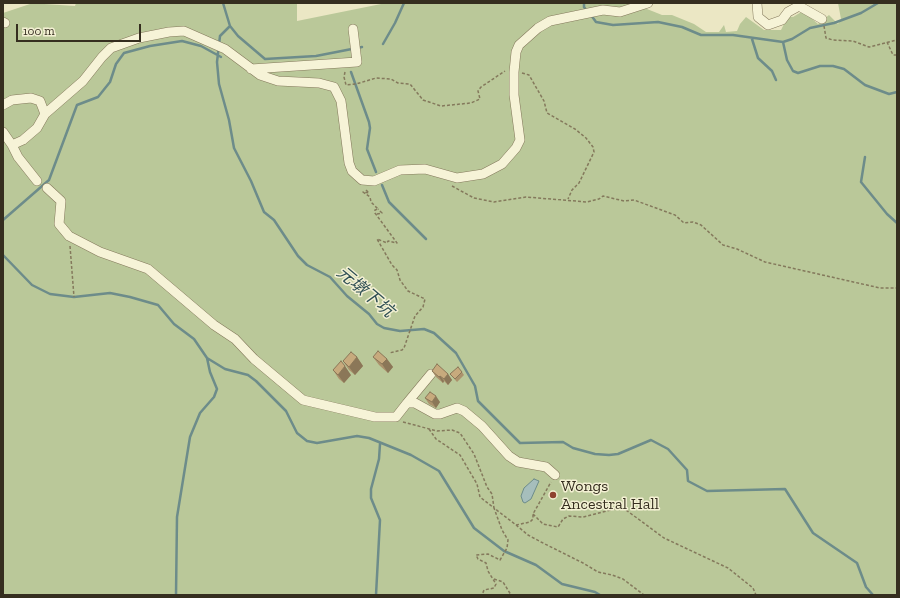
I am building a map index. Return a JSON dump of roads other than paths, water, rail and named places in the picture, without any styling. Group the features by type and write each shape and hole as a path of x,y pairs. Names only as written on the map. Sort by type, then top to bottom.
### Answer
{"street":[{"path":"12,145 23,140 34,131 45,114 80,85 111,48 139,38 169,32 184,31 225,49 260,75 278,81 319,83 334,87 341,101 349,163 352,171 362,180 374,181 400,170 424,170 457,178 483,174 502,164 516,148 520,140 514,95 516,60 519,45 538,28 550,21 603,10 648,3"},
{"path":"757,3 758,17 768,25 782,20 788,12 799,6 822,19"},
{"path":"251,69 357,62 353,28"},
{"path":"3,105 12,100 31,98 40,101 45,114"},
{"path":"3,132 18,157 37,181"},
{"path":"47,188 61,201 59,224 69,236 100,252 148,269 214,325 235,339 254,358 303,400 375,417 396,417 431,374"},
{"path":"406,403 416,403 435,414 440,414 457,408 464,410 482,426 509,456 518,462 546,467 554,475"}],"water":[{"path":"534,479 539,481 531,499 525,503 523,502 521,496 524,488"}],"waterway":[{"path":"223,3 230,26 238,36 265,59 316,56 362,47"},
{"path":"383,44 404,3"},
{"path":"584,3 584,7 587,11"},
{"path":"591,15 596,22 613,25 658,22 682,27 701,35 733,35 783,42 792,39 810,28 834,23 861,13 878,3"},
{"name":"元墩下坑","path":"230,26 220,36 217,62 219,84 229,120 234,148 251,181 264,212 274,220 298,256 307,265 330,277 347,296 369,314 377,324 384,328 400,331 424,329 434,333 456,353 475,386 478,401 520,443 563,442 573,448 595,454 609,455 618,454 651,440 668,449 687,470 688,481 707,491 785,489 813,533 857,563 866,587 873,595"},
{"path":"752,39 758,58 772,71 776,80"},
{"path":"3,220 49,180 77,105 98,97 110,82 116,64 124,53 150,46 182,41 201,46 221,57"},
{"path":"783,42 787,60 793,71 798,73 820,66 833,66 844,69 865,85 889,94 897,92"},
{"path":"351,72 369,122 370,128 367,149 376,172"},
{"path":"865,157 861,182 887,214 897,223"},
{"path":"382,185 389,202 426,239"},
{"path":"3,255 32,285 50,294 74,297 110,293 158,305 174,324 194,339 207,358 225,369 248,375 256,381 286,411 297,433 307,441 317,443 357,436 369,438 411,455 439,471 474,528 504,551 536,565 562,584 595,592 600,595"},
{"path":"176,595 177,517 190,437 200,413 214,397 217,389 210,372 207,358"},
{"path":"376,595 380,520 371,498 371,489 379,459 380,444"}],"place":[{"name":"Wongs Ancestral Hall","path":"553,495"}]}
